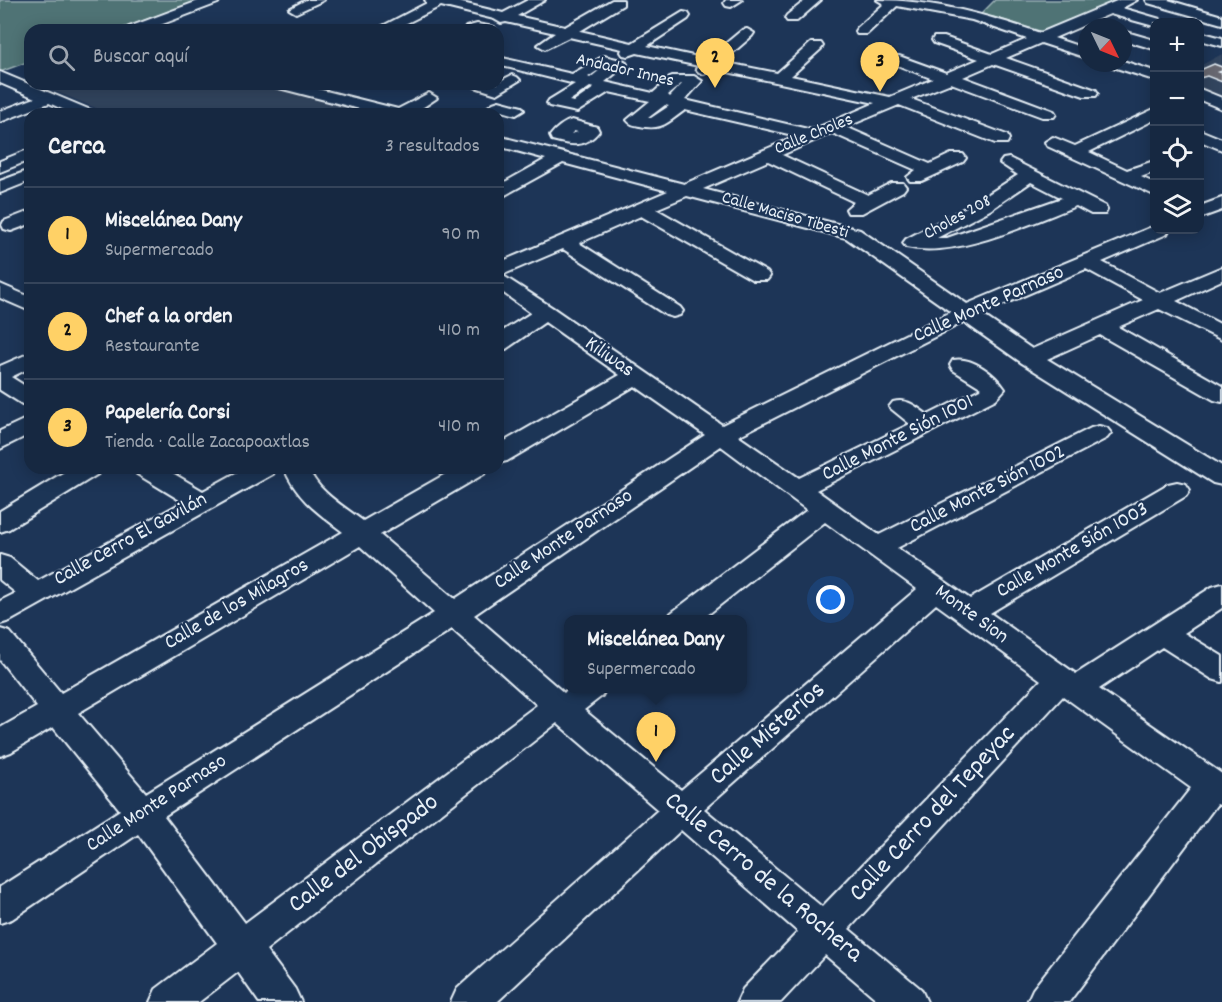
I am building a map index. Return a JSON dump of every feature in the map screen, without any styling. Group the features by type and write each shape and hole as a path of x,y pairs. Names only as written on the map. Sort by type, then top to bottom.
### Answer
{"street":[{"path":"150,24 213,0"},
{"path":"296,9 317,0"},
{"path":"493,24 538,0"},
{"path":"792,18 814,0"},
{"name":"Calle Choles","path":"1089,18 1130,0"},
{"path":"1153,0 1222,20"},
{"path":"394,24 438,1 635,48 1019,129 946,80 894,59"},
{"path":"862,31 889,1 913,2 979,12 1042,39 1078,51"},
{"path":"504,74 523,56 538,57 554,48 544,45 618,2"},
{"path":"1109,9 1150,21"},
{"path":"590,83 602,61 612,62 683,16"},
{"name":"Calle Choles","path":"504,267 1078,23"},
{"path":"669,101 677,79 690,79 747,33"},
{"path":"1204,37 1222,42"},
{"path":"1132,38 1150,43"},
{"path":"939,40 1090,93"},
{"path":"780,78 816,46"},
{"name":"Andador Innes","path":"504,60 523,56 590,83 813,135"},
{"path":"1132,69 1150,74"},
{"path":"1,78 21,71"},
{"path":"1,78 50,106 72,108"},
{"path":"504,78 512,80 504,85"},
{"path":"302,90 374,108"},
{"path":"332,98 346,90"},
{"path":"412,108 439,95"},
{"path":"1204,96 1222,104"},
{"path":"1133,105 1150,112"},
{"path":"496,108 499,106 516,110 504,118"},
{"path":"0,117 24,112"},
{"path":"1076,152 1150,116"},
{"path":"0,134 24,125"},
{"path":"840,125 944,164 852,211"},
{"path":"1204,137 1219,144"},
{"path":"504,190 553,156 568,139"},
{"path":"1053,142 1150,188"},
{"name":"Calle Maciso Tibesti","path":"504,143 847,232 881,253 1030,358 1222,477"},
{"path":"1204,148 1219,144"},
{"path":"784,147 890,190"},
{"path":"767,154 890,190"},
{"path":"0,167 24,157"},
{"path":"1009,163 1098,210"},
{"path":"1126,177 1150,168"},
{"name":"Choles 208","path":"881,253 913,243 983,206 1031,174"},
{"path":"0,188 24,178"},
{"path":"913,243 948,244 1077,199"},
{"path":"1204,211 1222,203"},
{"path":"642,209 760,276"},
{"path":"11,225 24,220"},
{"name":"Calle Monte Parnaso","path":"0,907 142,813 454,614 721,435 965,313 1150,234"},
{"path":"563,241 673,311"},
{"path":"1086,261 1222,334"},
{"path":"1030,358 1220,276"},
{"name":"Kiliwas","path":"504,284 721,435"},
{"path":"0,290 24,302"},
{"path":"504,340 546,312"},
{"path":"1102,327 1220,390"},
{"path":"0,374 24,363"},
{"name":"Calle Monte Sión 1001","path":"796,489 988,394 994,388 990,383 961,365"},
{"path":"504,452 635,376"},
{"path":"0,380 24,395"},
{"path":"901,407 927,425"},
{"path":"0,441 24,427"},
{"name":"Calle Monte Sión 1002","path":"877,547 1099,433"},
{"name":"Monte Sion","path":"721,435 935,590 1218,789"},
{"path":"0,524 79,474"},
{"path":"156,474 201,501"},
{"name":"Calle Cerro El Gavilán","path":"0,614 253,474"},
{"name":"Calle Cerro de la Rochera","path":"299,474 303,484 314,497 362,533 561,708 908,1002"},
{"name":"Calle de los Milagros","path":"0,743 465,474"},
{"name":"Calle Monte Sión 1003","path":"968,613 1177,490"},
{"path":"688,615 824,510"},
{"path":"0,565 35,593"},
{"name":"Calle Misterios","path":"470,1002 682,809 935,590"},
{"name":"Calle Cerro del Tepeyac","path":"756,1002 824,930 1068,684 1162,633 1222,594"},
{"path":"1162,633 1222,671"},
{"path":"0,640 142,813 282,1002"},
{"name":"Calle del Obispado","path":"169,1002 584,693"},
{"path":"1046,1002 1218,789"}],"shaded area":[{"path":"1222,54 1222,99 1204,91 1204,64"},
{"path":"52,90 288,90 357,108 95,108"}],"green space":[{"path":"0,0 201,0 134,24 24,24 24,63 0,72"},
{"path":"995,0 1119,0 1043,32 993,17 979,16"}],"building":[{"path":"1214,64 1222,67 1222,71 1219,72 1222,73 1222,82 1204,77 1204,68"}],"place":[{"name":"Chef a la orden","path":"715,88"},
{"name":"Papelería Corsi","path":"880,92"},
{"name":"Miscelánea Dany","path":"656,762"}]}
